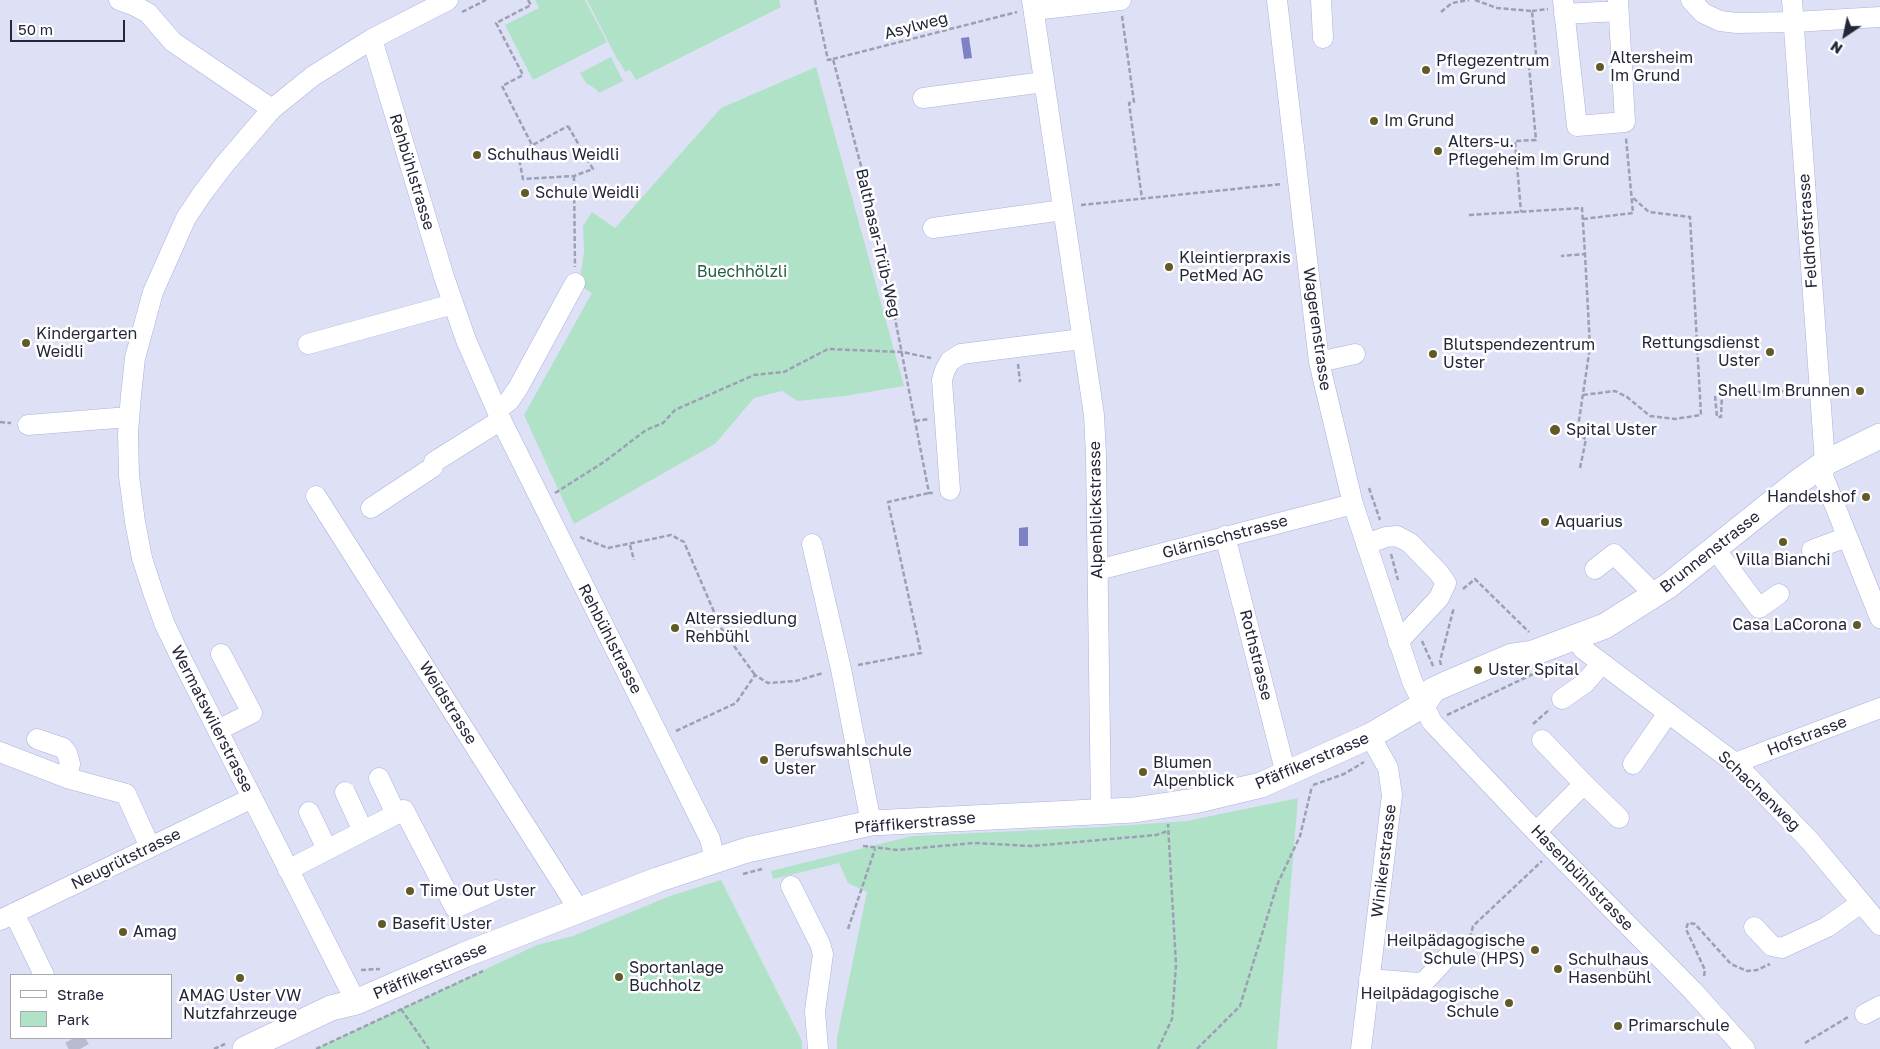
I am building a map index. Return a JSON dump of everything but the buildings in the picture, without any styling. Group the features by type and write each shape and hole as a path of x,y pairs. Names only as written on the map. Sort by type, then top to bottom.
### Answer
{"main road":[{"name":"Brunnenstrasse","path":"1423,705 1433,690 1512,656 1532,644 1575,637 1605,626 1655,595 1798,482 1825,463 1880,436"},
{"name":"Pfäffikerstrasse","path":"245,1049 331,1008 356,1002 464,955 657,880 715,860 784,841 867,835 1167,806 1223,795 1261,785 1286,774 1370,736 1423,705"},
{"name":"Pfäffikerstrasse","path":"280,1049 335,1019 356,1002"}],"street":[{"path":"119,0 148,13 173,42 272,109"},
{"name":"Wermatswilerstrasse","path":"356,1002 165,625 152,592 142,558 135,522 129,476 129,418 135,358 154,292 186,218 202,194 237,149 272,109 313,76 372,39 448,0"},
{"path":"1033,6 1120,0"},
{"name":"Wagerenstrasse","path":"1277,0 1319,362 1353,504 1398,642 1423,705"},
{"path":"1322,0 1323,38"},
{"path":"1691,0 1703,13 1720,21 1737,23 1880,17"},
{"name":"Feldhofstrasse","path":"1792,0 1825,463 1823,476 1880,618"},
{"path":"1618,5 1625,122 1577,126 1564,7 1618,5"},
{"name":"Alpenblickstrasse","path":"1033,6 1095,431 1101,811"},
{"name":"Rehbühlstrasse","path":"372,39 452,304 466,340 499,415 706,831 715,860"},
{"path":"923,98 1044,82"},
{"path":"933,228 1063,208"},
{"path":"371,508 433,467 434,462 499,415 518,388 575,283"},
{"path":"308,344 452,304"},
{"path":"950,490 942,380 950,362 961,354 1082,340"},
{"path":"1319,362 1355,354"},
{"path":"28,424 129,418"},
{"name":"Weidstrasse","path":"316,496 579,910"},
{"name":"Glärnischstrasse","path":"1098,570 1353,504"},
{"name":"Rothstrasse","path":"1226,536 1286,774"},
{"path":"1366,544 1386,537 1397,536 1410,543 1446,583 1439,598 1398,642"},
{"path":"1812,550 1848,537"},
{"path":"812,544 841,669 867,835"},
{"path":"1715,549 1759,608 1779,594"},
{"path":"1595,569 1614,554 1655,595"},
{"name":"Schachenweg","path":"1575,637 1583,649 1735,763 1810,841 1880,925"},
{"path":"218,730 252,713 221,654"},
{"path":"1562,699 1585,683 1602,663"},
{"name":"Hasenbühlstrasse","path":"1423,705 1432,722 1536,832 1693,991 1745,1049"},
{"name":"Hofstrasse","path":"1735,763 1880,708"},
{"path":"1633,764 1668,713"},
{"path":"1539,735 1584,784 1619,818"},
{"name":"Winikerstrasse","path":"1361,1049 1392,795 1388,768 1370,736"},
{"path":"37,738 63,748 67,753 70,764 67,778"},
{"path":"0,752 67,778 126,794 150,848"},
{"path":"379,778 396,814"},
{"path":"1536,832 1584,784"},
{"path":"345,792 363,831"},
{"name":"Neugrütstrasse","path":"7,916 252,798"},
{"path":"288,870 404,810 455,908 496,890"},
{"path":"309,812 327,849"},
{"path":"791,886 820,944 823,954 815,1011 818,1049"},
{"path":"1754,927 1772,946 1782,948 1827,927 1861,903"},
{"path":"7,916 43,974"},
{"path":"1369,979 1419,983 1425,981 1455,949"}],"path":[{"path":"528,0 531,5 496,23 523,75 502,86 532,145"},
{"name":"Balthasar-Trüb-Weg","path":"815,0 828,60 833,59 878,231 929,493"},
{"path":"1120,0 1134,102 1129,103 1142,199"},
{"path":"1442,12 1452,3 1469,0"},
{"path":"1476,0 1497,8 1532,10 1536,65 1529,66 1536,140 1516,142 1521,212"},
{"name":"Asylweg","path":"833,59 1033,6"},
{"path":"1583,219 1633,213 1625,122"},
{"path":"568,126 593,169 574,176 523,179 518,153 532,145 568,126"},
{"path":"574,176 575,283"},
{"path":"1063,208 1298,182"},
{"path":"1583,395 1615,391 1650,416 1675,419 1701,415 1690,217 1649,212 1632,198"},
{"path":"1468,215 1582,208 1590,346 1577,434 1586,438 1580,468"},
{"path":"1561,256 1585,254"},
{"path":"550,485 554,494 604,462 646,430 664,423 675,410 754,375 784,372 828,349 902,352 950,362"},
{"path":"1715,396 1716,417 1721,417 1722,394 1820,390"},
{"path":"1368,486 1400,584"},
{"path":"579,544 575,535 608,548 671,535 684,542 721,628 755,675 768,683 796,681 841,669 921,653 888,502 950,490"},
{"path":"630,544 634,560"},
{"path":"1475,579 1532,644"},
{"path":"1442,669 1440,661 1455,605"},
{"path":"1414,624 1435,672"},
{"path":"673,733 736,703 755,675"},
{"path":"1539,735 1533,724 1562,699"},
{"path":"1197,1049 1240,1006 1277,885 1300,836 1312,786"},
{"path":"875,849 898,850 973,843 1032,846 1156,835 1168,831 1176,965 1172,1019 1158,1049"},
{"path":"848,929 875,849 867,835"},
{"path":"1455,949 1471,934 1473,926 1553,849"},
{"path":"739,875 753,871"},
{"path":"316,1049 492,967"},
{"path":"1805,1043 1868,1005"},
{"path":"401,1010 428,1049"}],"green space":[{"path":"535,0 585,0 607,42 533,80 505,25 539,8"},
{"path":"587,0 779,0 781,7 636,80 630,70 625,72 618,61"},
{"path":"611,57 623,81 599,93 586,83 580,73"},
{"name":"Buechhölzli","path":"816,67 904,386 845,396 798,401 782,391 754,398 715,444 574,524 524,415 592,293 579,285 584,252 583,226 592,212 615,228 721,108"},
{"path":"1298,798 1277,1049 837,1049 837,1038 867,892 848,883 839,863 773,879 771,871 912,836 1187,821"},
{"name":"Sportanlage Buchholz","path":"721,880 802,1041 802,1049 316,1049 537,945 573,936 670,896"}],"water":[{"path":"969,37 972,58 964,59 961,38"},
{"path":"1028,527 1028,546 1019,546 1019,528"}],"tunnel":[{"path":"75,1039 80,1049"}],"place":[{"name":"Altersheim Im Grund","path":"1600,67"},
{"name":"Pflegezentrum Im Grund","path":"1426,70"},
{"name":"Im Grund","path":"1374,121"},
{"name":"Alters-u. Pflegeheim Im Grund","path":"1438,151"},
{"name":"Schulhaus Weidli","path":"477,155"},
{"name":"Schule Weidli","path":"525,193"},
{"name":"Kleintierpraxis PetMed AG","path":"1169,267"},
{"name":"Kindergarten Weidli","path":"26,343"},
{"name":"Rettungsdienst Uster","path":"1770,352"},
{"name":"Blutspendezentrum Uster","path":"1433,354"},
{"name":"Shell Im Brunnen","path":"1860,391"},
{"name":"Spital Uster","path":"1555,430"},
{"name":"Handelshof","path":"1866,497"},
{"name":"Aquarius","path":"1545,522"},
{"name":"Villa Bianchi","path":"1783,542"},
{"name":"Casa LaCorona","path":"1857,625"},
{"name":"Alterssiedlung Rehbühl","path":"675,628"},
{"name":"Uster Spital","path":"1478,670"},
{"name":"Berufswahlschule Uster","path":"764,760"},
{"name":"Blumen Alpenblick","path":"1143,772"},
{"name":"Time Out Uster","path":"410,891"},
{"name":"Basefit Uster","path":"382,924"},
{"name":"Amag","path":"123,932"},
{"name":"Heilpädagogische Schule (HPS)","path":"1535,950"},
{"name":"Schulhaus Hasenbühl","path":"1558,969"},
{"name":"Sportanlage Buchholz","path":"619,977"},
{"name":"AMAG Uster VW Nutzfahrzeuge","path":"240,978"},
{"name":"Heilpädagogische Schule","path":"1509,1003"},
{"name":"Primarschule","path":"1618,1026"}]}
